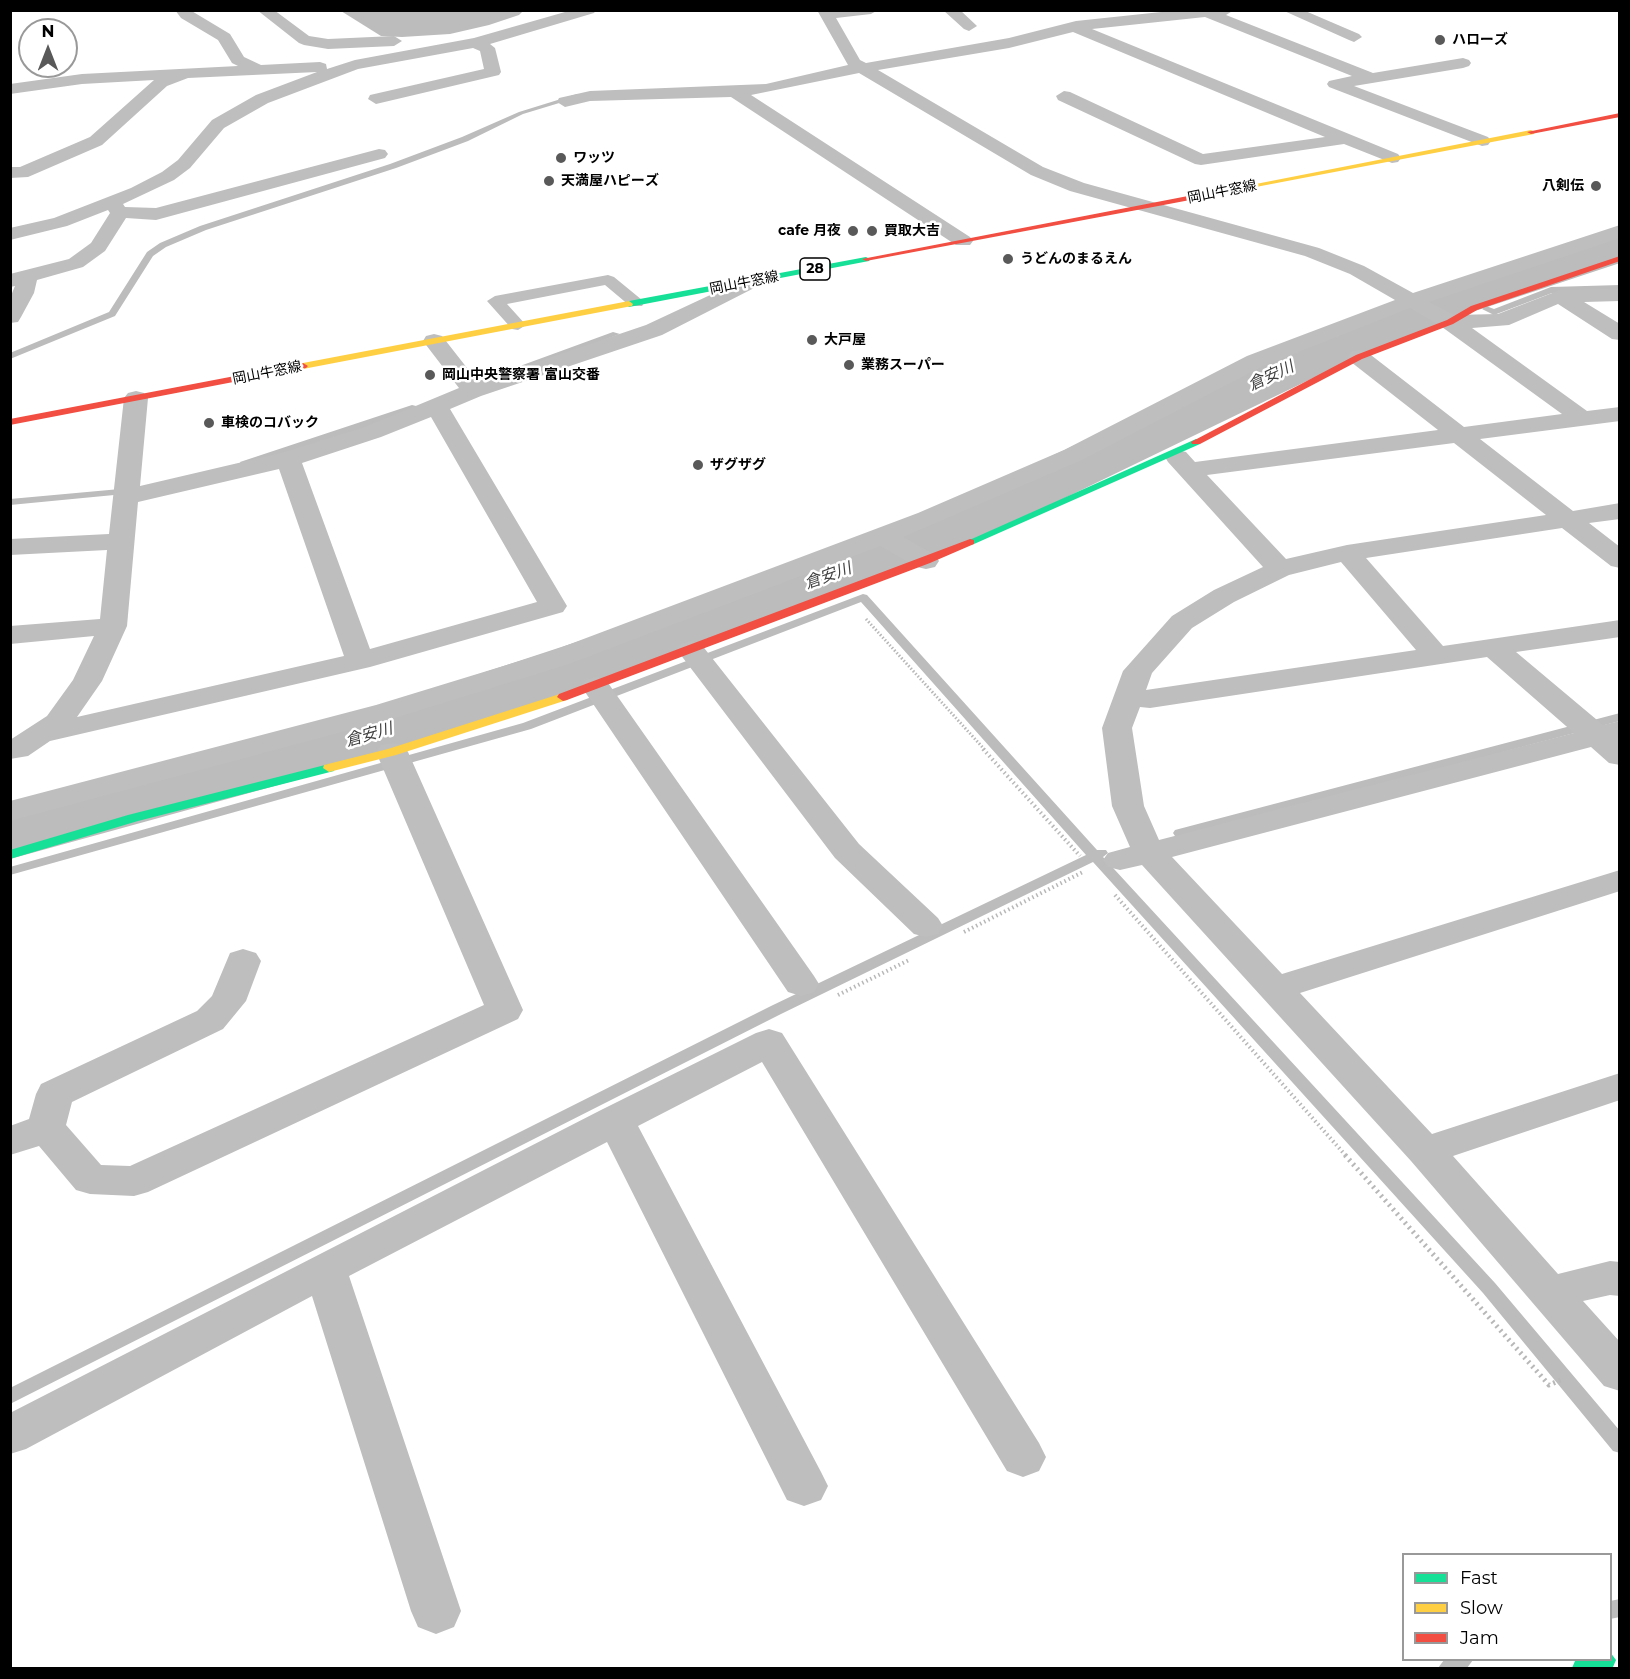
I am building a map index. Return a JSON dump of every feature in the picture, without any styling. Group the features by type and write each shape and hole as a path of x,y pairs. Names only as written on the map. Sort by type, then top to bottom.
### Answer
{"main road":[{"name":"岡山牛窓線","path":"10,422 1620,115"},
{"path":"10,855 133,818 396,760 601,693 696,657 919,558 1181,462 1359,357 1444,319 1620,258"},
{"path":"1581,1668 1600,1661"}],"street":[{"path":"182,10 186,15 225,37 238,60 258,70"},
{"path":"264,10 304,40 328,44 451,39 521,31"},
{"path":"10,89 82,79 355,65 474,43 521,31 566,14 589,10"},
{"path":"871,10 825,12 849,59 1037,171 1077,187 1143,207 1311,252 1357,270 1444,319 1583,419"},
{"path":"950,10 969,26"},
{"path":"1068,10 1081,23 1392,158"},
{"path":"565,102 590,96 766,89 861,67 1009,44 1081,23 1227,10"},
{"path":"1288,10 1354,37"},
{"path":"1206,12 1371,78"},
{"path":"376,99 493,72 487,48 474,43"},
{"path":"1463,63 1371,78 1330,82 1482,141"},
{"path":"10,234 116,208 184,164 218,124 262,99 355,65"},
{"path":"10,172 22,173 96,141 161,83 191,74"},
{"path":"734,92 963,241"},
{"path":"1064,96 1201,160 1345,139"},
{"path":"116,208 156,214 379,154"},
{"path":"10,317 24,293 19,280 76,263 98,247 116,208"},
{"path":"10,811 387,711 559,658 885,538 1073,456 1256,361 1620,231"},
{"path":"126,494 288,459 373,432 436,406 470,388 654,330 753,281"},
{"path":"1444,319 1501,320 1560,296 1620,295"},
{"path":"1560,296 1620,334"},
{"path":"434,341 470,388"},
{"path":"1359,357 1620,560"},
{"path":"20,750 58,722 87,681 113,627 136,398"},
{"path":"20,750 360,661 553,606 436,406"},
{"path":"1181,462 1459,434 1620,414"},
{"path":"288,459 360,661"},
{"path":"1181,462 1280,569"},
{"path":"1125,865 1128,806 1117,728 1138,671 1182,622 1224,596 1280,569 1347,553 1620,511"},
{"path":"885,538 919,558"},
{"path":"10,547 121,541"},
{"path":"1347,553 1436,656"},
{"path":"10,635 113,627"},
{"path":"1128,698 1150,699 1620,628"},
{"path":"1494,648 1601,735"},
{"path":"696,657 847,851 926,926"},
{"path":"601,693 801,984"},
{"path":"1125,865 1601,735"},
{"path":"46,1128 90,1179 134,1181 505,1010 396,760"},
{"path":"1125,865 1274,989 1425,1150 1620,1372"},
{"path":"1274,989 1620,880"},
{"path":"46,1128 55,1094 210,1020 228,1001 243,961"},
{"path":"10,1435 325,1269 769,1042 1023,1457"},
{"path":"1425,1150 1620,1086"},
{"path":"615,1120 804,1486"},
{"path":"10,1141 46,1128"},
{"path":"325,1269 436,1611"},
{"path":"1549,1293 1610,1278 1620,1279"}],"lane":[{"path":"518,325 495,301 608,280 636,303"}],"path":[{"path":"860,613 1081,857"},
{"path":"1125,865 1549,1385 1556,1382"}],"shaded area":[{"path":"341,11 523,11 519,15 489,25 450,34 402,37 381,36"}],"waterway":[{"path":"10,356 112,314 150,254 163,245 203,228 393,166 465,139 521,113 577,96"},
{"name":"倉安川","path":"10,834 395,728 645,644 927,539 1290,367 1394,323 1441,304 1620,246"},
{"path":"1486,309 1494,312 1551,290 1620,288"},
{"path":"1460,298 1473,304"},
{"path":"484,381 616,334"},
{"path":"245,462 378,421 415,407"},
{"path":"10,502 131,491"},
{"path":"10,871 527,726 863,597 1095,856"},
{"path":"1180,833 1620,717"},
{"path":"1095,856 1101,853"},
{"path":"10,1397 776,1010 1095,856"},
{"path":"1095,856 1489,1288 1620,1445"},
{"path":"1612,1610 1620,1608"},
{"path":"1448,1668 1461,1661"}],"traffic: fast":[{"path":"629,304 866,259"},
{"path":"970,542 1196,442"},
{"path":"10,855 133,818 329,768"},
{"path":"1582,1668 1603,1661"}],"traffic: slow":[{"path":"1219,192 1531,132"},
{"path":"303,366 629,304"},
{"path":"329,768 392,752 563,697"}],"traffic: jam":[{"path":"1531,132 1620,115"},
{"path":"866,259 1219,192"},
{"path":"1196,442 1359,357 1450,322 1474,308 1620,258"},
{"path":"10,422 303,366"},
{"path":"563,697 926,561 970,542"}],"place":[{"name":"ハローズ","path":"1440,40"},
{"name":"ワッツ","path":"561,158"},
{"name":"天満屋ハピーズ","path":"549,181"},
{"name":"八剣伝","path":"1596,186"},
{"name":"cafe 月夜","path":"853,231"},
{"name":"買取大吉","path":"872,231"},
{"name":"うどんのまるえん","path":"1008,259"},
{"name":"大戸屋","path":"812,340"},
{"name":"業務スーパー","path":"849,365"},
{"name":"岡山中央警察署 富山交番","path":"430,375"},
{"name":"車検のコバック","path":"209,423"},
{"name":"ザグザグ","path":"698,465"}]}
